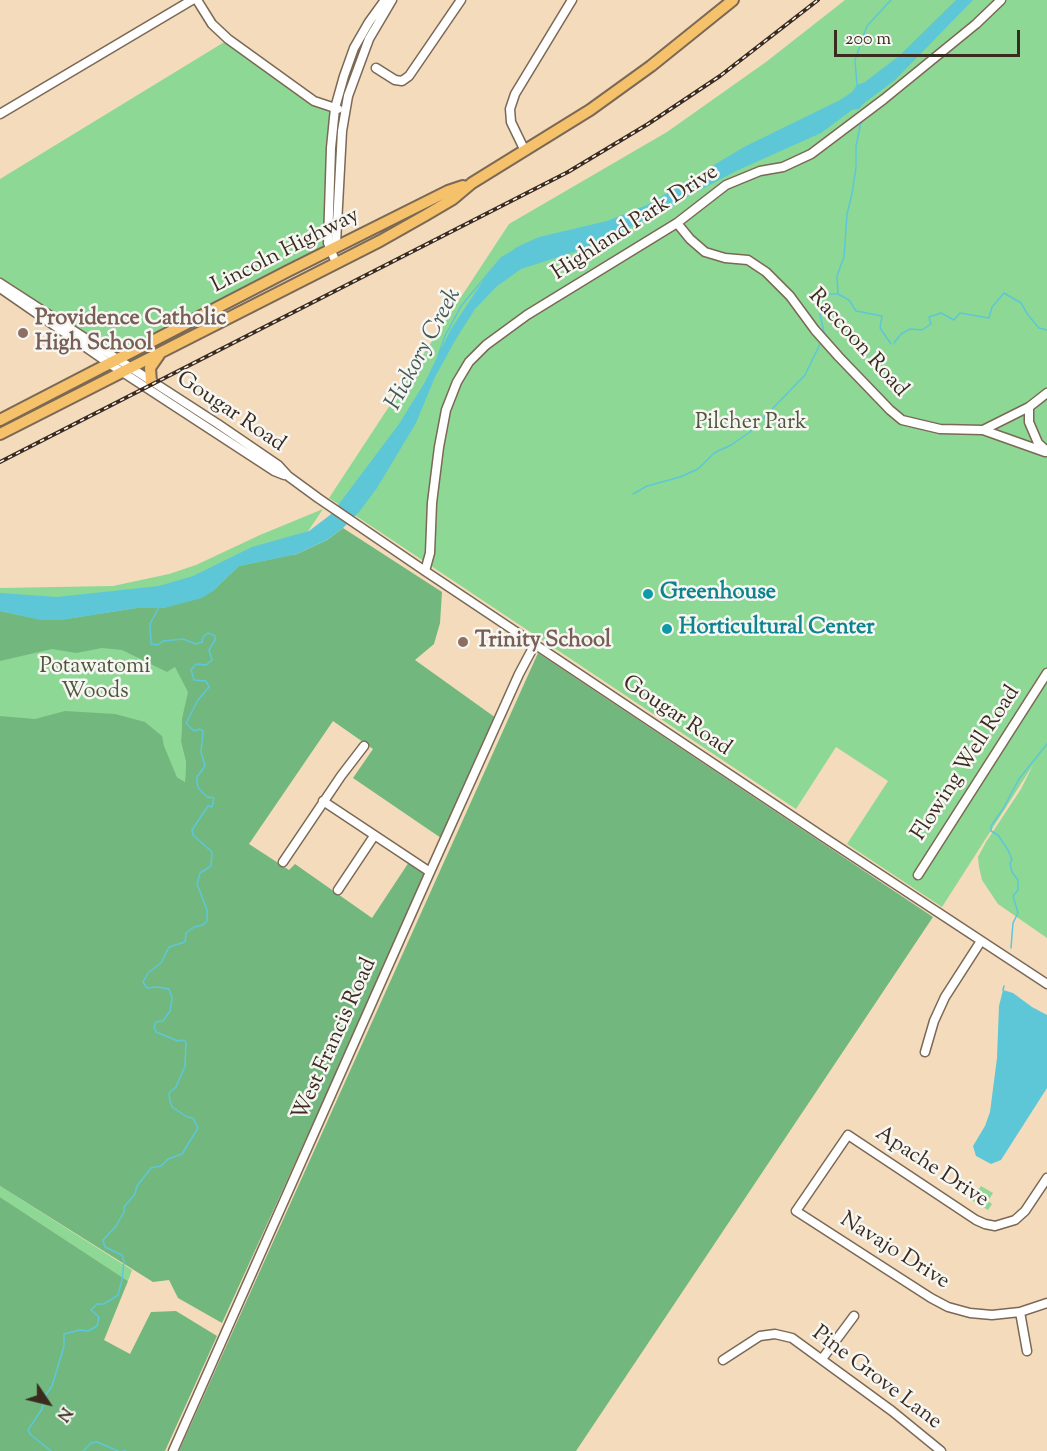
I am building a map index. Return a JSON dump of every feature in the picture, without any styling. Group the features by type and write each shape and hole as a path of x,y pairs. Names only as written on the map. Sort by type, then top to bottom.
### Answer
{"main road":[{"name":"Lincoln Highway","path":"0,434 426,215 453,199 472,183 590,110 733,0"},
{"name":"Lincoln Highway","path":"0,420 448,191 472,183"},
{"path":"150,382 150,368 163,351"}],"street":[{"path":"0,114 192,0"},
{"path":"197,0 212,24 228,39 314,101 340,109"},
{"path":"336,263 332,250 336,243 340,109 344,76 354,48 385,0"},
{"path":"340,109 363,52 392,0"},
{"path":"376,68 395,80 402,81 409,76 461,0"},
{"path":"525,151 511,122 510,109 515,94 572,0"},
{"name":"Highland Park Drive","path":"425,571 430,553 432,503 446,410 457,382 469,362 486,345 527,315 676,223 726,185 760,171 783,167 811,154 884,99 976,24 1001,0"},
{"name":"Raccoon Road","path":"676,223 705,252 725,258 748,260 766,272 790,296 815,330 839,357 902,420 940,429 983,430 1029,407 1047,393"},
{"name":"Gougar Road","path":"0,283 114,362"},
{"name":"Gougar Road","path":"0,288 274,471 288,476"},
{"name":"Gougar Road","path":"126,370 218,424 278,465 288,476 318,498 425,571 1047,984"},
{"path":"1029,407 1029,422 1033,433 1038,443 1047,452"},
{"path":"983,430 1047,452"},
{"name":"West Francis Road","path":"173,1451 430,872 519,674 535,644"},
{"name":"Flowing Well Road","path":"918,875 1047,673"},
{"path":"283,862 323,801 364,746"},
{"path":"323,801 430,872"},
{"path":"338,890 374,836"},
{"path":"925,1052 934,1021 945,997 981,941"},
{"name":"Apache Drive","path":"796,1211 848,1135 985,1224 995,1226 1015,1221 1025,1211 1047,1178"},
{"name":"Navajo Drive","path":"796,1211 948,1307 970,1313 992,1315 1020,1312 1047,1303"},
{"path":"1020,1312 1027,1351"},
{"path":"822,1359 854,1316"},
{"name":"Pine Grove Lane","path":"723,1360 760,1336 775,1334 792,1338 892,1411 941,1451"}],"green space":[{"name":"Pilcher Park","path":"845,0 1047,0 1047,938 998,904 982,880 978,857 1021,789 1033,765 942,907 847,844 888,781 836,747 796,809 329,498 509,224 667,132 766,62"},
{"path":"226,41 331,111 328,248 119,356 0,282 0,179"},
{"name":"Potawatomi Woods","path":"323,509 182,719 181,742 186,762 185,782 177,777 163,746 0,990 0,588 113,586 169,574 196,565"},
{"path":"343,528 442,592 440,623 434,644 415,660 496,718 441,838 353,778 373,749 333,721 249,844 289,870 295,864 372,918 409,862 427,873 222,1323 178,1298 169,1280 153,1282 0,1186 0,716 35,719 65,711 115,714 145,722 162,736 177,777 185,782 186,762 181,742 182,719 188,692 175,667 167,672 122,650 102,648 76,653 52,649 0,661 0,611 60,620 137,608 164,608 213,591 239,566 297,554 327,540"},
{"path":"538,653 933,917 576,1451 179,1451"},
{"path":"0,1186 132,1270 128,1281 0,1197"},
{"path":"981,1186 993,1193 988,1201 992,1204 988,1210 972,1200"},
{"path":"0,1197 128,1281 104,1340 130,1354 151,1312 176,1311 217,1336 165,1451 0,1451"}],"water":[{"path":"956,0 973,0 895,80 859,109 852,110 821,133 736,171 599,244 521,269 496,287 475,309 456,339 435,377 416,423 377,488 359,512 327,540 297,554 239,566 213,591 202,598 164,608 137,608 60,620 41,620 0,611 0,593 57,597 159,586 193,576 252,547 309,531 330,515 399,424 425,382 451,329 485,278 501,259 517,247 539,237 607,221 647,205 744,147 840,100 852,92 857,85 865,82 899,56"},
{"path":"1003,990 1013,993 1047,1015 1047,1088 1001,1160 991,1164 976,1156 973,1146 990,1112 997,1058 999,1006"}],"waterway":[{"path":"857,85 855,60 867,26 891,0"},
{"path":"838,294 837,276 844,257 847,214 852,194 856,146 861,122"},
{"name":"Hickory Creek","path":"438,356 445,336 461,306 501,258 510,253"},
{"path":"894,343 901,334 910,329 922,330 931,324 929,317 941,313 954,320 960,313 989,318 992,307 1004,293 1021,303 1039,328 1047,330"},
{"path":"825,336 820,315 820,300 830,294 838,294 849,300 856,311 882,316 880,328 891,344"},
{"path":"633,494 647,486 680,477 698,469 714,453 750,432 805,375 821,342"},
{"path":"51,1451 28,1430 42,1409 45,1396 52,1386 64,1346 64,1334 80,1330 88,1331 97,1326 99,1317 91,1310 97,1304 104,1304 118,1295 122,1280 124,1261 122,1255 105,1247 103,1240 116,1226 124,1212 124,1207 151,1168 161,1166 168,1159 182,1154 198,1128 193,1118 187,1117 172,1107 170,1101 169,1093 176,1087 185,1066 186,1042 156,1032 154,1027 156,1022 163,1021 170,1011 172,998 169,989 147,988 143,982 148,973 161,963 169,947 185,942 186,933 207,921 207,910 197,884 200,873 211,866 212,852 193,835 192,830 208,806 212,807 214,798 207,797 199,789 197,783 197,777 205,766 201,752 203,731 200,729 194,731 186,723 198,700 209,687 206,681 194,680 191,670 196,664 206,665 212,660 209,650 215,636 208,633 203,637 202,642 196,644 183,639 163,641 158,645 151,644 150,624 159,607"},
{"path":"1011,948 1013,923 1018,913 1013,896 1018,890 1018,880 1012,872 1010,863 1012,860 1008,850 998,835 991,831 991,826 1019,779 1047,744"},
{"path":"1003,990 1004,986"},
{"path":"83,1451 91,1443 97,1442 118,1451"}],"railway":[{"path":"0,462 568,172 648,124 720,76 818,0"}],"place":[{"name":"Providence Catholic High School","path":"23,333"},
{"name":"Greenhouse","path":"648,594"},
{"name":"Horticultural Center","path":"667,629"},
{"name":"Trinity School","path":"463,642"}]}
